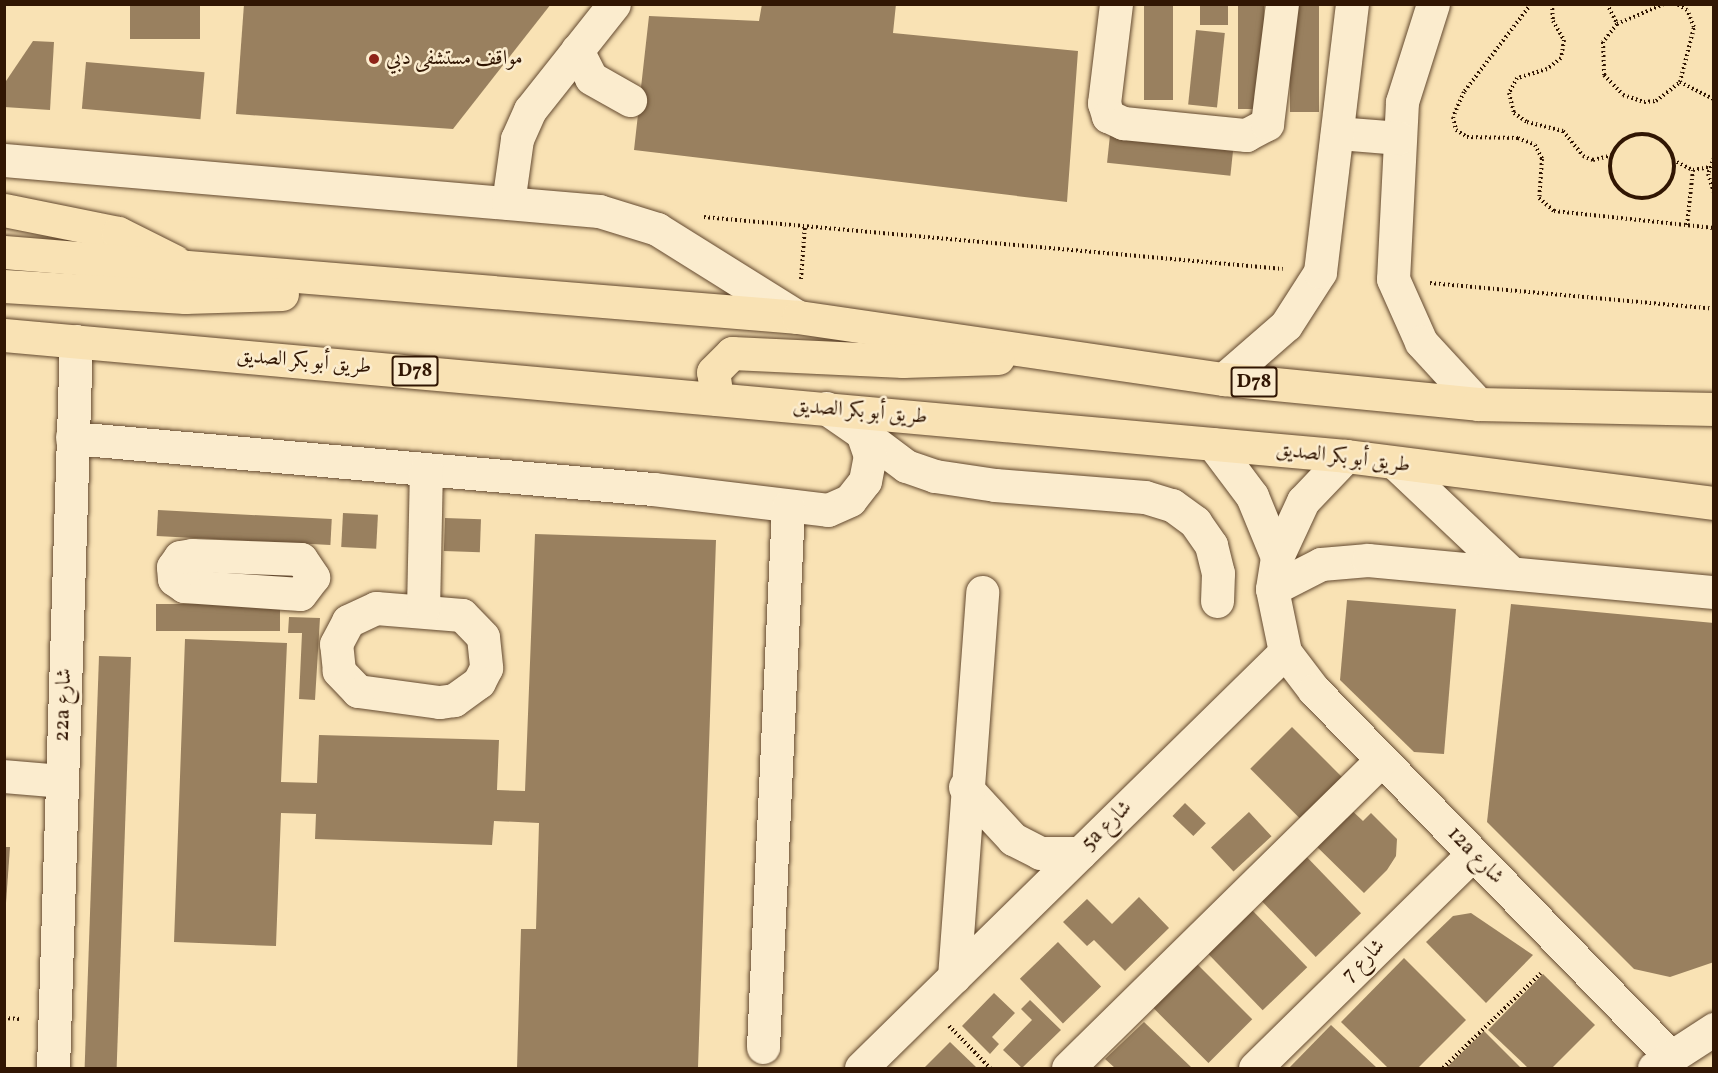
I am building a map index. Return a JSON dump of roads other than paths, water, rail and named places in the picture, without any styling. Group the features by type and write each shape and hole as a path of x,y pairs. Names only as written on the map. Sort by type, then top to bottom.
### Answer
{"main road":[{"path":"4,210 118,233 186,269"},
{"name":"D78","path":"4,252 364,284 798,317 1050,351 1224,379 1478,404 1713,409"},
{"path":"4,286 185,297 257,295 364,284"},
{"name":"طريق أبو بكر الصديق","path":"4,335 1346,456 1397,465 1713,503"},
{"path":"717,399 713,372 732,353 940,362 1050,351"}],"street":[{"path":"508,203 517,139 530,110 614,4"},
{"path":"1116,4 1104,103 1108,116 1123,123 1246,135 1267,124 1282,4"},
{"path":"1224,379 1286,325 1320,272 1352,4"},
{"path":"1433,4 1409,70 1399,138 1393,279 1421,342 1478,404"},
{"path":"577,50 591,78 630,100"},
{"path":"1337,133 1399,138"},
{"path":"4,160 599,212 657,229 798,317"},
{"name":"22a شارع","path":"53,1068 76,341"},
{"path":"826,408 906,466 961,482 1145,497 1172,505 1195,522 1211,545 1218,573 1217,601"},
{"path":"72,438 653,489 828,510 850,500 866,481 870,456 862,433"},
{"path":"1213,444 1252,496 1277,557"},
{"path":"1285,652 1272,590 1277,557 1303,501 1346,456"},
{"path":"1397,465 1509,571"},
{"path":"423,610 426,470"},
{"path":"764,1047 788,507"},
{"path":"1272,590 1321,564 1340,560 1509,571 1713,592"},
{"path":"311,584 359,612"},
{"path":"954,977 965,787 982,592"},
{"path":"376,608 423,610 462,615 483,637 486,668 480,682 454,700 370,695 347,682 339,671 336,644 344,626 359,612 376,608"},
{"name":"12a شارع","path":"1285,652 1314,690 1565,949 1662,1062"},
{"name":"5a شارع","path":"861,1068 1285,652"},
{"path":"1068,1068 1381,760"},
{"path":"4,776 62,781"},
{"path":"965,787 1013,839 1040,853 1080,853"},
{"name":"شارع 7","path":"1255,1068 1473,854"},
{"path":"1662,1062 1713,1029"}],"place":[{"name":"مواقف مستشفى دبي","path":"374,59"}]}
